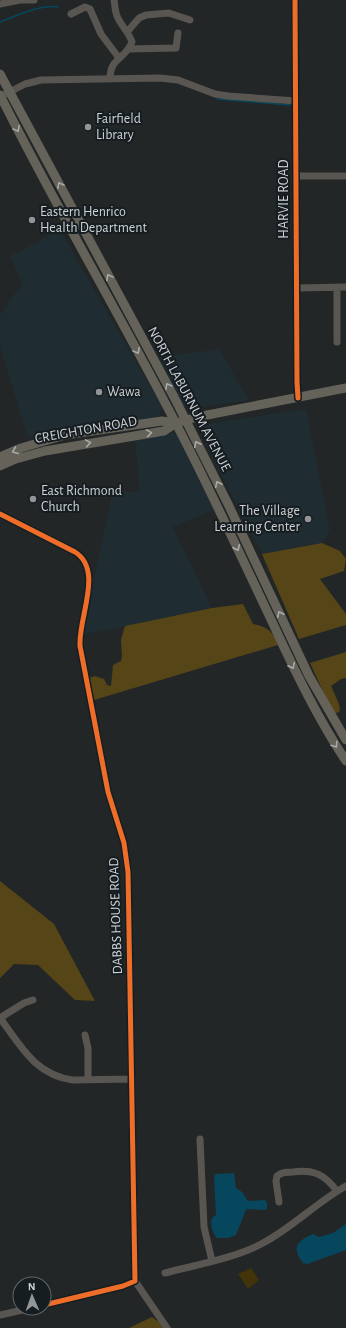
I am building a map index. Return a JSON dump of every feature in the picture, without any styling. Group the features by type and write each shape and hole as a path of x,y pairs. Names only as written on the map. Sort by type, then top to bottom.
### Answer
{"main road":[{"name":"NORTH LABURNUM AVENUE","path":"0,74 186,420 228,504 308,676 346,740"},
{"name":"NORTH LABURNUM AVENUE","path":"0,97 176,423 212,494 304,690 325,728 346,761"},
{"name":"CREIGHTON ROAD","path":"0,466 16,459 45,451 164,431 176,423 186,420 346,388"},
{"name":"CREIGHTON ROAD","path":"0,457 21,448 65,435 162,421 176,423"}],"street":[{"path":"0,4 20,0 34,0"},
{"path":"110,79 111,68 119,58 130,49 132,42 128,31 117,16 114,0"},
{"name":"HARVIE ROAD","path":"296,0 298,398"},
{"path":"71,14 85,8 90,9 101,34 119,58"},
{"path":"128,31 139,18 146,15 169,13 190,20"},
{"path":"130,49 176,48 178,47 178,33"},
{"path":"0,97 25,84 37,81 160,78 178,80 216,94 296,101"},
{"path":"296,176 346,176"},
{"path":"337,287 337,342"},
{"path":"297,288 346,287"},
{"name":"DABBS HOUSE ROAD","path":"0,514 81,555 87,564 90,580 81,628 80,646 108,792 124,843 128,872 131,946 135,1281"},
{"path":"33,1000 21,1005 0,1018 28,1055 43,1069 66,1079 132,1079"},
{"path":"85,1035 88,1048 88,1079"},
{"path":"200,1139 204,1227 212,1261"},
{"path":"279,1202 276,1180 277,1176 282,1173 304,1171 318,1174 327,1179 337,1191"},
{"path":"165,1273 245,1252 265,1243 346,1186"},
{"path":"52,1303 123,1286 135,1281 167,1328"},
{"path":"0,1315 12,1312"}],"shaded area":[{"path":"60,230 162,407 160,415 153,418 28,438 0,347 0,315 22,283 10,256"},
{"path":"219,349 249,400 192,408 183,406 159,357"},
{"path":"306,409 330,530 322,543 262,554 203,439 201,432 206,425 213,423"},
{"path":"174,433 177,435 214,510 173,527 212,608 82,635 113,490 140,493 135,440"},
{"path":"322,543 340,551 346,559 344,571 320,579 346,614 346,625 299,639 262,554"},
{"path":"243,604 253,624 262,626 269,630 278,645 94,700 89,678 95,676 104,679 107,685 111,686 113,665 121,661 121,640 125,626 212,608"},
{"path":"346,652 346,678 341,679 331,686 339,704 340,711 333,713 310,663"},
{"path":"0,881 54,924 95,1001 75,1000 38,965 14,964 0,978"},
{"path":"251,1268 259,1280 248,1289 238,1274"},
{"path":"152,1317 160,1323 163,1328 129,1328"}],"water":[{"path":"234,1173 236,1188 242,1192 247,1200 265,1200 267,1203 267,1209 247,1209 236,1235 228,1238 217,1238 211,1226 212,1218 216,1215 214,1176 216,1174"},
{"path":"346,1224 346,1250 307,1264 303,1263 297,1253 297,1249 298,1245 303,1239 313,1234 319,1237 333,1233"}],"waterway":[{"path":"0,22 36,9 44,7 58,7"},
{"path":"217,99 290,105"}],"cycle path":[{"path":"295,0 298,398"},
{"path":"0,514 75,552 83,560 88,570 88,595 80,635 80,646 108,792 124,843 128,872 135,1281 123,1286 52,1303"}],"place":[{"name":"Fairfield Library","path":"88,127"},
{"name":"Eastern Henrico Health Department","path":"32,220"},
{"name":"Wawa","path":"99,392"},
{"name":"East Richmond Church","path":"33,499"},
{"name":"The Village Learning Center","path":"308,519"}]}
